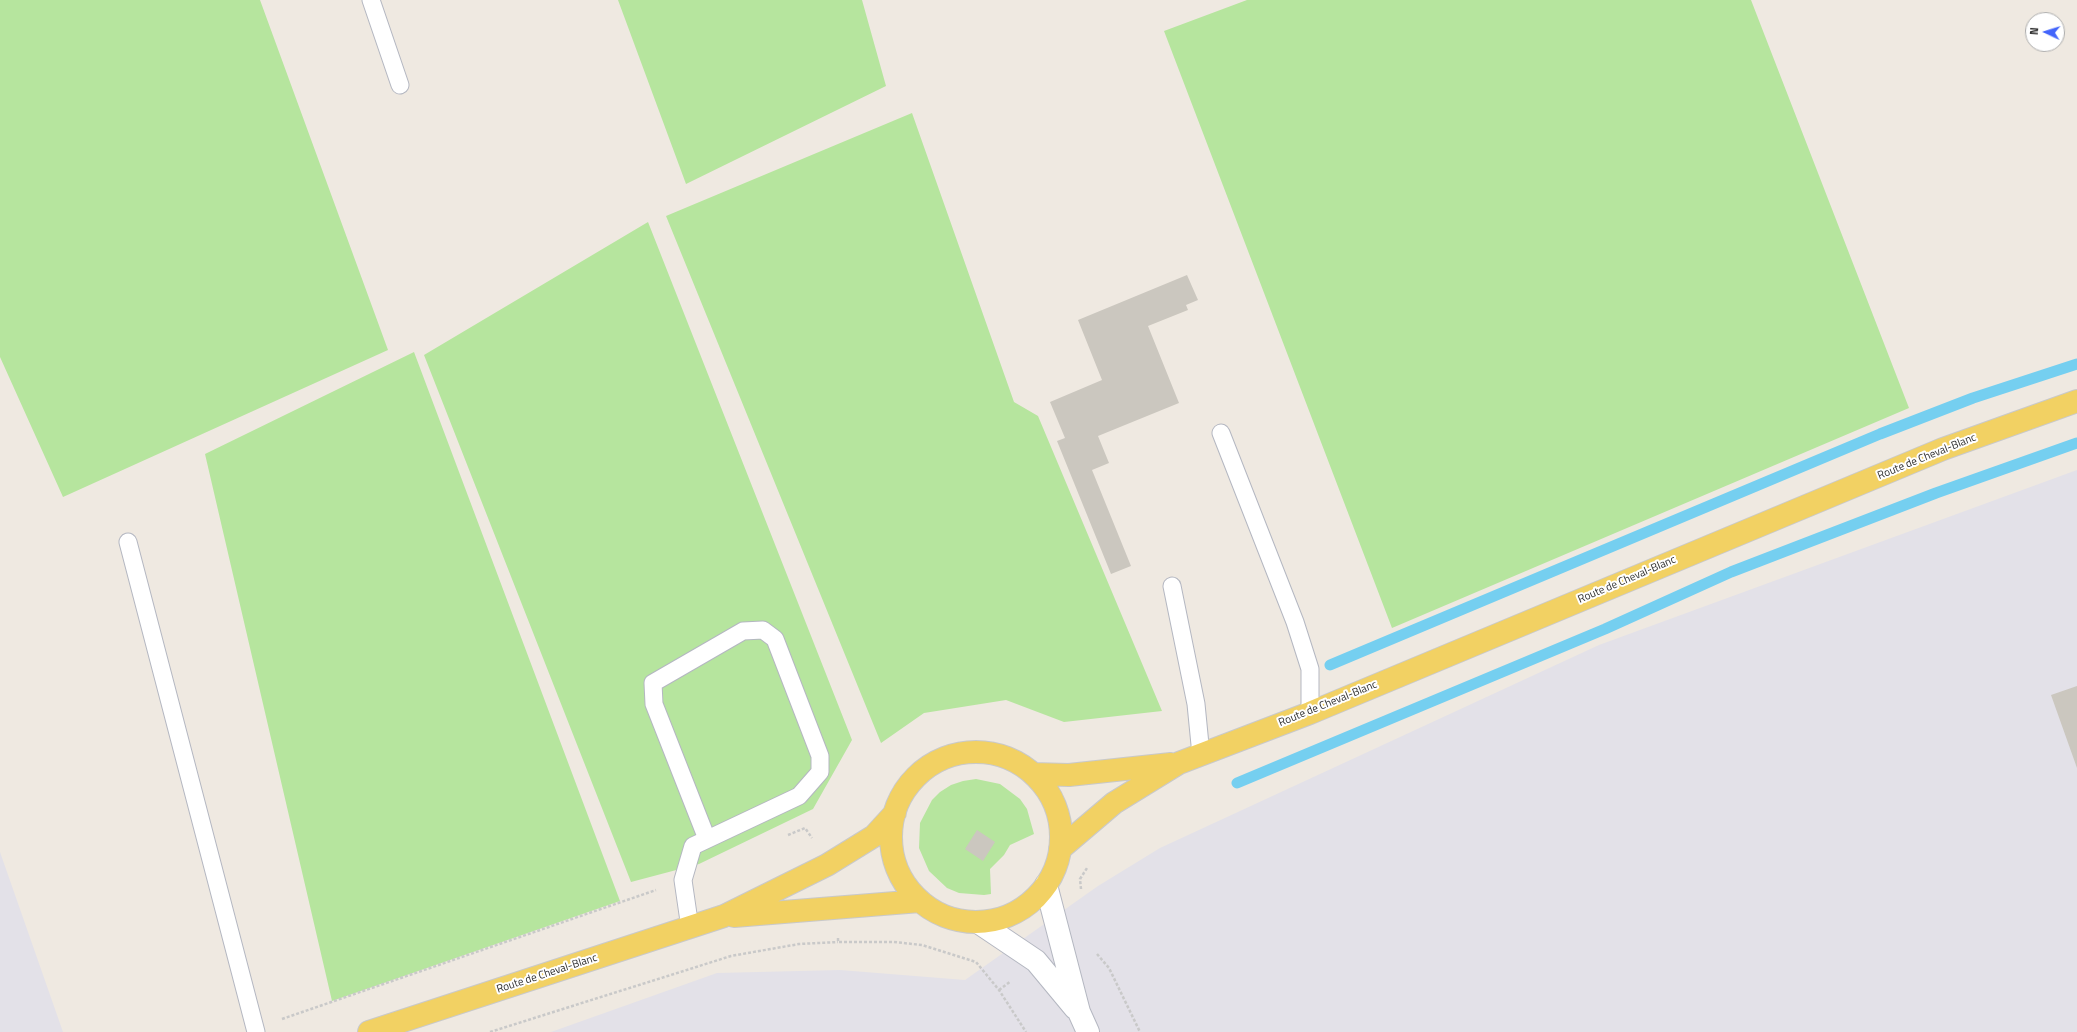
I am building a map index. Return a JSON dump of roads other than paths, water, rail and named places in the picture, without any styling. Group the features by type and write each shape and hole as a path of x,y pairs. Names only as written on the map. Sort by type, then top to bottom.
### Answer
{"main road":[{"name":"Route de Cheval-Blanc","path":"1060,849 1114,803 1178,763 1310,713 1943,449 2077,401"},
{"path":"975,752 996,754 1016,762 1034,774 1047,790 1056,808 1060,828 1060,849 1055,868 1046,885 1033,900 1016,912 998,919 978,922 957,920 938,913 920,901 904,883 894,861 891,836 895,813 903,793 917,776 934,763 954,755 975,752"},
{"name":"Route de Cheval-Blanc","path":"1034,774 1075,774 1178,763"},
{"name":"Route de Cheval-Blanc","path":"369,1032 724,916 827,865 874,836 895,813"},
{"name":"Route de Cheval-Blanc","path":"724,916 920,901"}],"street":[{"path":"1046,885 1078,1012 1088,1032"},
{"path":"978,922 1036,961 1078,1012"}],"lane":[{"path":"371,0 400,85"},
{"path":"1221,433 1295,622 1310,669 1310,713"},
{"path":"128,542 256,1030"},
{"path":"1172,586 1196,704 1201,755"},
{"path":"690,928 683,880 693,846 799,796 820,772 820,756 775,639 763,630 743,631 653,683 654,704 706,839"}],"waterway":[{"path":"1330,665 1880,434 1973,398 2077,364"},
{"path":"1237,783 1605,629 1731,572 1936,493 2077,443"}]}
